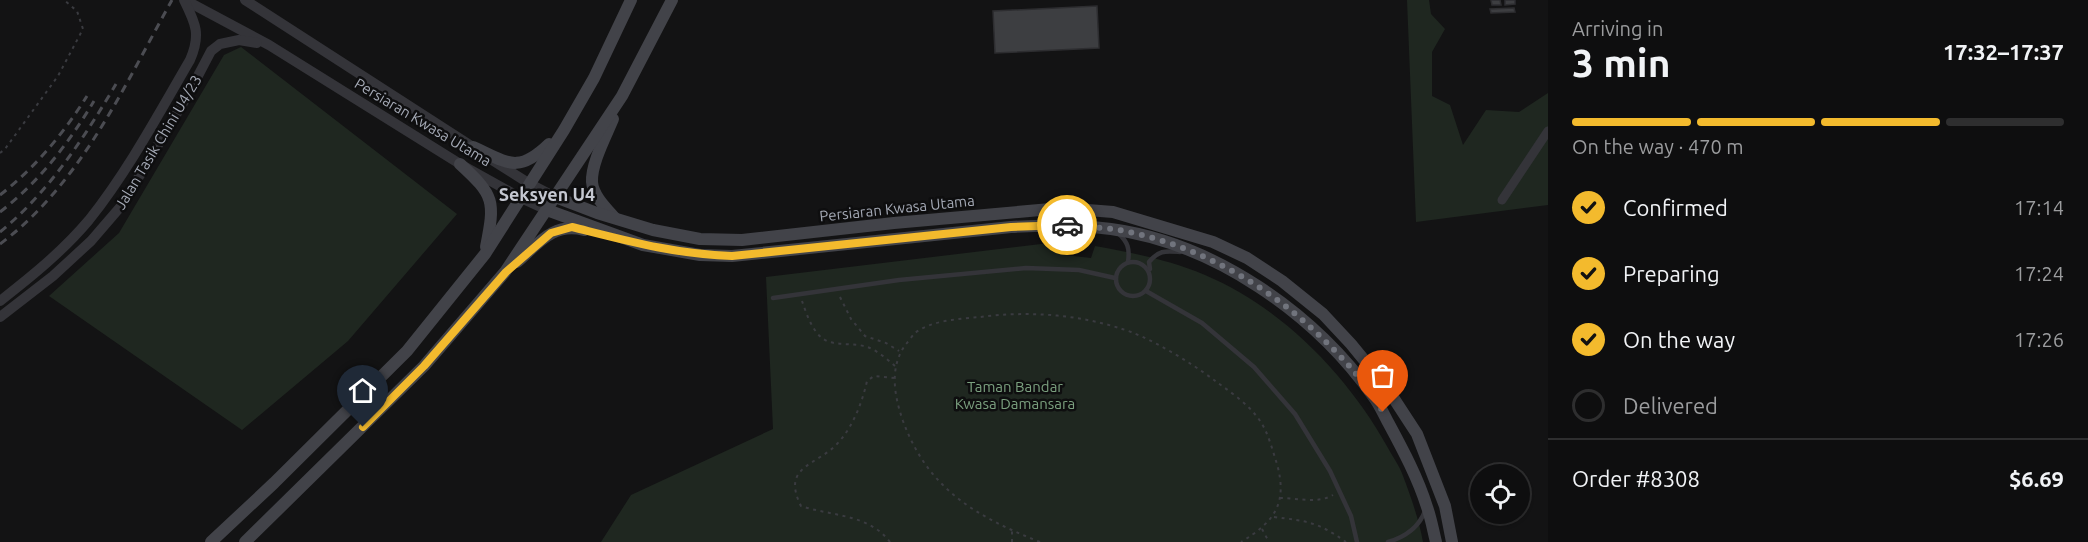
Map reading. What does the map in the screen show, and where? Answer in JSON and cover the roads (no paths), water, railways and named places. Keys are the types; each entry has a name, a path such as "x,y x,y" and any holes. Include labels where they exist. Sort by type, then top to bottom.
{"main road":[{"path":"211,542 407,351 485,254 564,130 594,78 631,0"},
{"path":"616,218 603,204 592,183 593,169 622,96 672,0"},
{"path":"245,542 424,366 506,272 622,96"},
{"path":"473,147 508,163 524,162 534,159 564,130"},
{"path":"460,164 483,184 489,193 491,224 485,254"},
{"name":"Persiaran Kwasa Utama","path":"555,197 653,230 700,239 742,240 1062,208 1113,212 1213,242 1247,258 1282,281 1323,314 1387,388 1417,434 1445,506 1452,542"},
{"name":"Persiaran Kwasa Utama","path":"547,210 643,245 700,255 732,256 1054,224 1113,229 1159,240 1232,270 1306,322 1339,355 1374,397 1399,442 1427,507 1436,542"},
{"path":"506,272 551,233 561,229 572,227 643,245"}],"street":[{"name":"Persiaran Kwasa Utama","path":"185,0 269,45 460,164 547,210"},
{"name":"Jalan Tasik Chini U4/23","path":"0,301 53,258 88,222 125,172 197,44 193,18 185,0"},
{"name":"Persiaran Kwasa Utama","path":"245,0 258,4 473,147 530,184 555,197"},
{"name":"Jalan Tasik Chini U4/23","path":"0,317 53,276 91,241 122,205 189,93 211,51 220,44 239,40 269,45"},
{"path":"1502,200 1548,130"}],"lane":[{"path":"1113,229 1126,241 1130,251 1128,262"},
{"path":"1150,274 1143,264 1128,262 1120,267 1115,278 1118,288 1126,295 1137,296 1146,291 1151,280 1149,262 1156,254 1166,251 1197,255"},
{"path":"773,298 899,280 1026,268 1079,270 1115,278"},
{"path":"1146,291 1202,323 1254,367 1294,414 1330,471 1351,516 1357,542"},
{"path":"1388,542 1407,534 1421,522 1427,507"}],"railway":[{"path":"0,244 29,220 77,163 118,99 172,0"},
{"path":"0,232 50,182 116,84"},
{"path":"0,195 48,149 87,96"},
{"path":"0,212 28,188 52,161 94,101"}],"district":[{"name":"Seksyen U4","path":"547,194"}],"park label":[{"name":"Taman Bandar Kwasa Damansara","path":"1015,394"}]}
